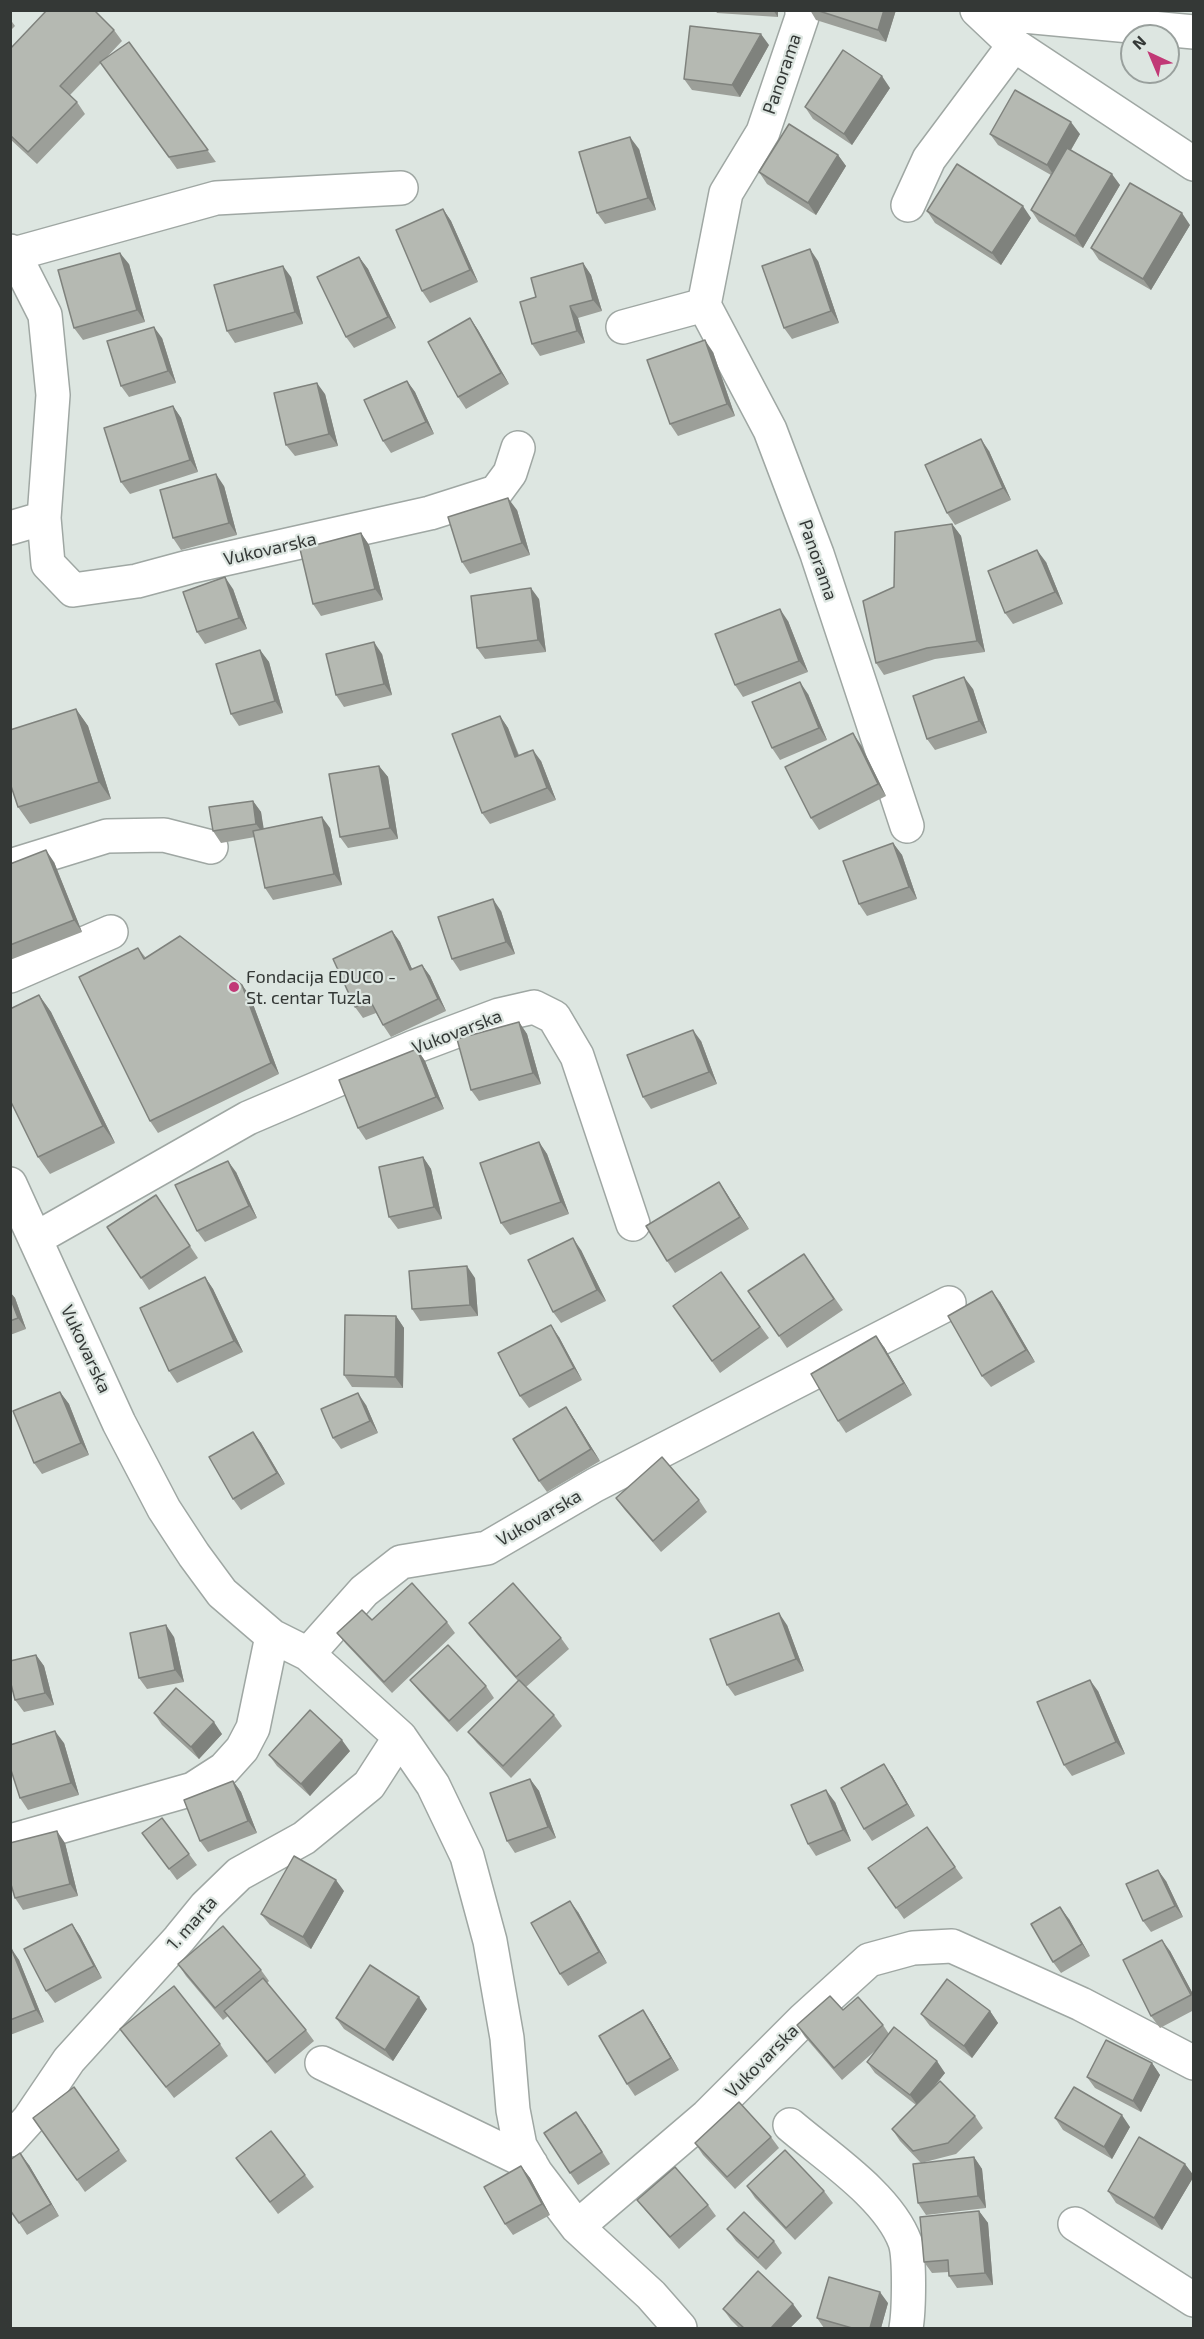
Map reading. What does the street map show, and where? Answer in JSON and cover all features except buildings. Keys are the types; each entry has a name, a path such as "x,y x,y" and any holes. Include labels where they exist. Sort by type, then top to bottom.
{"street":[{"name":"Panorama","path":"802,10 802,17 763,132 726,193 704,305 770,430 817,554 908,826"},
{"path":"979,11 1194,32"},
{"path":"979,11 1014,45 1194,164"},
{"path":"908,205 929,159 1014,45"},
{"name":"Vukovarska","path":"401,188 216,198 12,253 45,315 53,395 44,518 48,564 73,590 137,581 189,567 430,513 496,492 510,473 518,448"},
{"path":"623,327 704,305"},
{"path":"10,528 44,518"},
{"path":"10,866 107,836 164,835 211,847"},
{"path":"10,976 111,932"},
{"name":"Vukovarska","path":"35,1239 248,1118 414,1047 498,1015 534,1007 554,1017 576,1056 633,1224"},
{"name":"Vukovarska","path":"10,1184 119,1423 164,1509 194,1556 222,1593 272,1636 308,1654 364,1591 401,1562 487,1548 595,1485 949,1303"},
{"path":"10,1841 193,1789 224,1769 242,1749 253,1728 272,1636"},
{"path":"308,1654 399,1737 433,1785 467,1856 492,1951 507,2038 513,2110 520,2146 577,2227 651,2295 680,2328"},
{"name":"1. marta","path":"10,2140 29,2119 69,2060 206,1906 239,1874 304,1839 369,1785 399,1737"},
{"name":"Vukovarska","path":"577,2227 707,2116 804,2019 869,1960 913,1948 952,1946 1081,2004 1194,2063"},
{"path":"322,2063 531,2164"},
{"path":"790,2125 881,2202 905,2242 909,2308 906,2328"},
{"path":"1075,2224 1194,2300"}],"place":[{"name":"Fondacija EDUCO - St. centar Tuzla","path":"234,987"}]}
